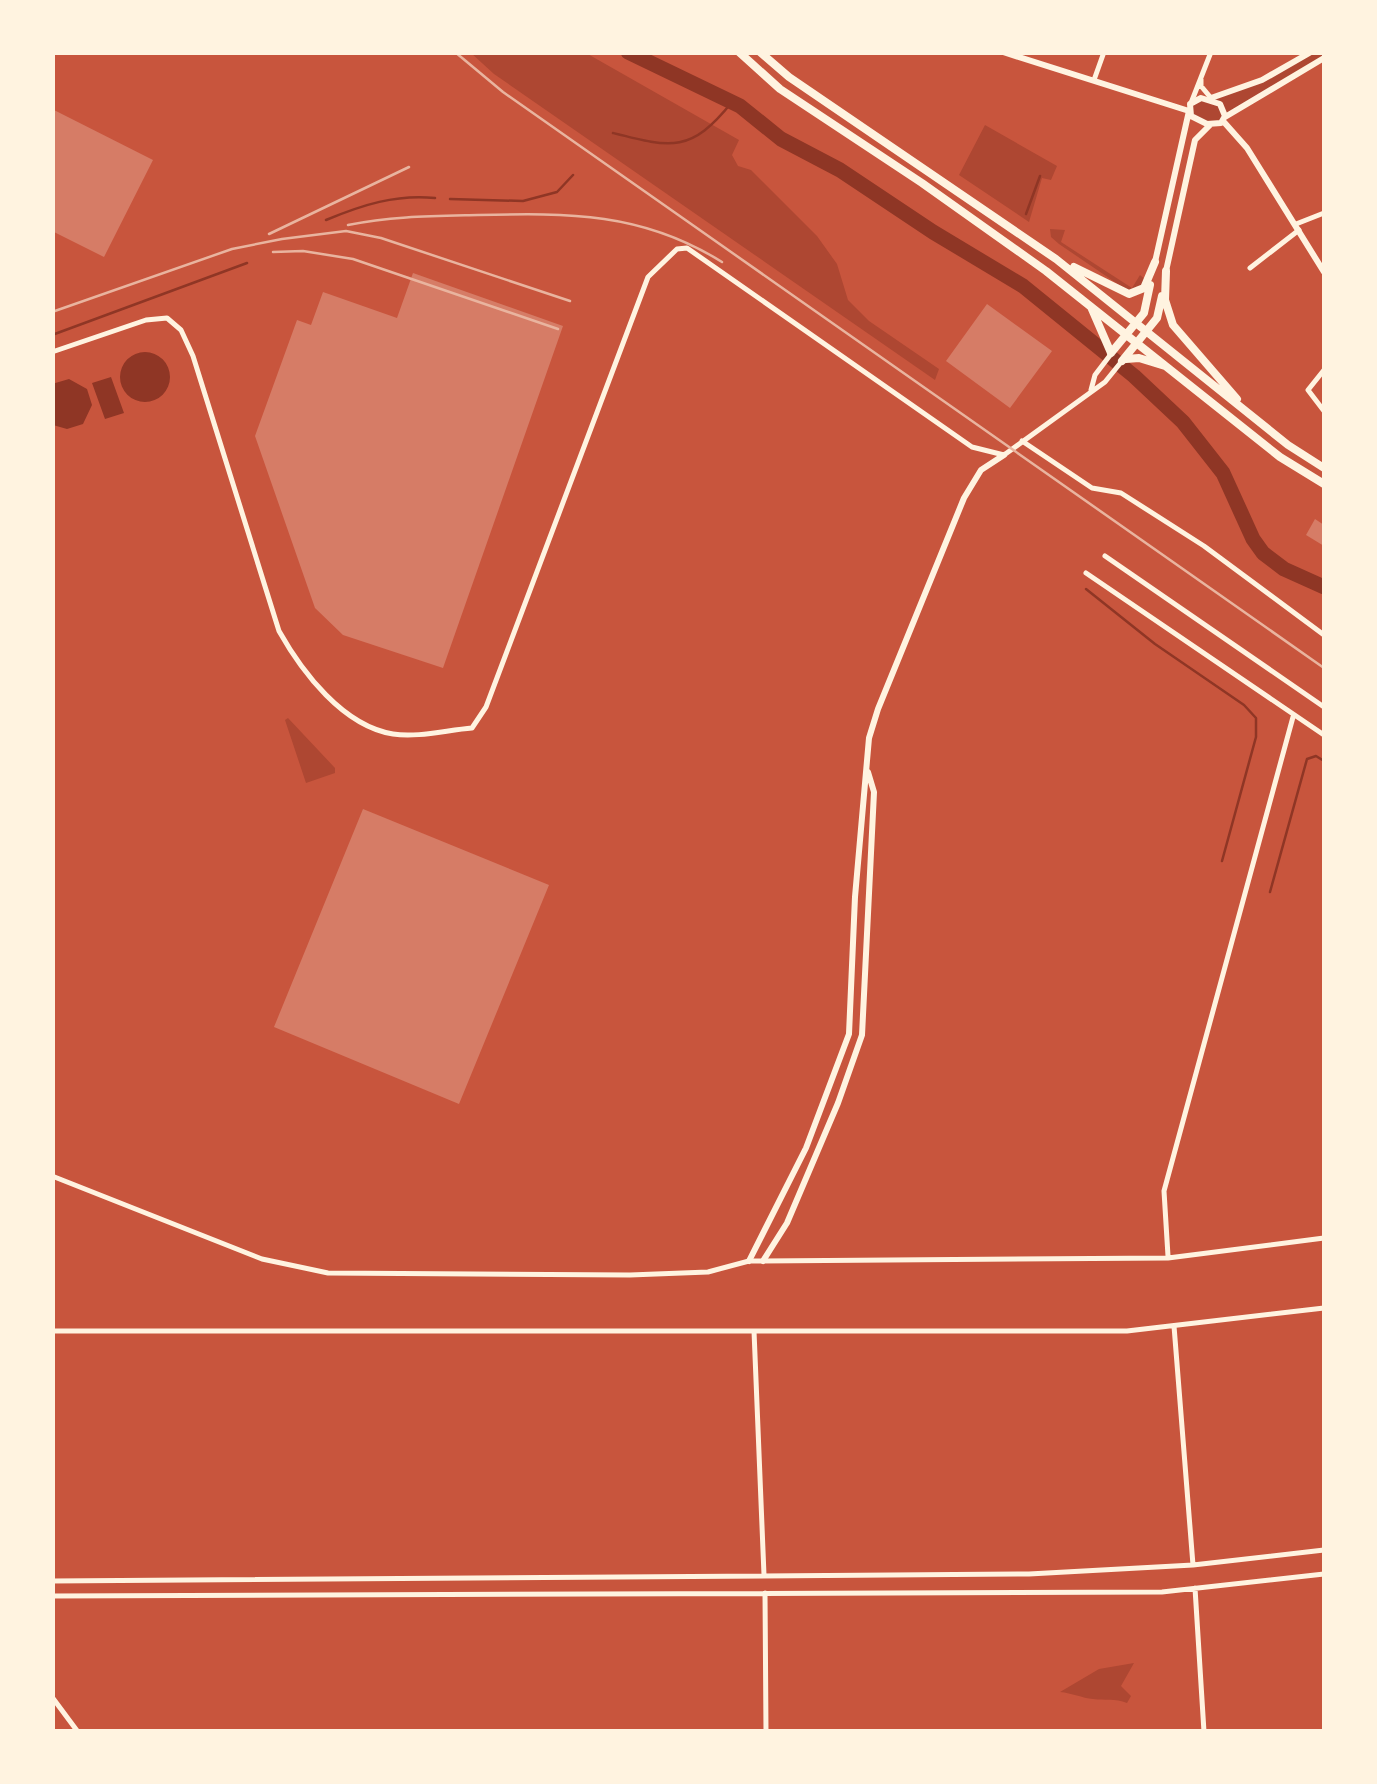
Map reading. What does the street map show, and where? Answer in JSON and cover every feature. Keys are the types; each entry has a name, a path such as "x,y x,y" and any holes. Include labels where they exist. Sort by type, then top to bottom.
{"main road":[{"path":"739,52 780,89 922,183 1089,304 1280,457 1324,484"},
{"path":"760,52 789,78 1056,258 1249,414 1324,468"},
{"path":"1056,258 1130,294 1144,288 1154,262"},
{"path":"1089,304 1111,353 1144,312 1154,262"},
{"path":"1122,361 1157,318 1166,271"},
{"path":"1166,271 1165,300 1173,325 1249,414"},
{"path":"1122,361 1139,358 1170,367"}],"street":[{"path":"1003,52 1180,106 1190,106 1199,98 1211,98 1262,80 1312,52"},
{"path":"1094,80 1104,52"},
{"path":"1154,262 1190,106 1211,52"},
{"path":"1166,271 1195,140 1324,58"},
{"path":"1201,71 1201,86 1220,104 1219,122"},
{"path":"1190,106 1196,120 1219,122 1247,148 1324,272"},
{"path":"1250,268 1297,227 1324,213"},
{"path":"52,352 146,320 168,318 181,330 193,356 285,641 322,690 354,716 397,735 472,728 486,707 648,277 677,249 687,248 972,447 1004,455"},
{"path":"1091,390 1094,376 1111,353"},
{"path":"750,1261 806,1148 849,1034 855,896 869,738 889,678 952,526 981,470 1105,382 1122,361"},
{"path":"1324,370 1308,390 1324,412"},
{"path":"1022,441 1092,488 1121,494 1204,546 1324,636"},
{"path":"1104,556 1324,706"},
{"path":"1086,573 1324,735"},
{"path":"1168,1258 1164,1192 1293,717"},
{"path":"763,1261 787,1223 862,1035 874,792 867,766"},
{"path":"52,1176 262,1259 328,1273 630,1275 708,1272 750,1261 1168,1258 1324,1238"},
{"path":"52,1331 1128,1331 1324,1308"},
{"path":"1174,1326 1194,1566"},
{"path":"754,1331 764,1575"},
{"path":"52,1581 1029,1574 1194,1566 1324,1550"},
{"path":"52,1596 1162,1592 1324,1574"},
{"path":"1195,1588 1204,1732"},
{"path":"765,1594 766,1732"},
{"path":"52,1697 78,1732"}],"shaded area":[{"path":"471,53 586,53 739,140 732,155 738,166 751,170 817,236 837,264 848,300 869,321 939,369 935,380 494,74"},
{"path":"1311,53 1324,53 1324,58 1212,125 1192,116 1192,102 1250,84"},
{"path":"985,125 1057,166 1051,180 1042,178 1029,222 959,175"},
{"path":"1050,229 1065,230 1061,242 1132,288 1140,275 1147,281 1131,293 1059,244 1051,237"},
{"path":"145,352 163,359 170,377 163,395 145,402 127,395 120,377 127,359"},
{"path":"111,377 124,413 105,419 92,383"},
{"path":"69,379 87,389 92,405 83,424 67,429 53,425 52,384"},
{"path":"288,718 335,768 335,773 306,783 285,720"},
{"path":"1134,1663 1121,1686 1131,1696 1127,1703 1060,1692 1099,1669"}],"building":[{"path":"52,109 153,160 104,257 52,231"},
{"path":"413,273 563,326 443,668 343,635 315,608 255,436 297,320 311,325 323,292 397,318"},
{"path":"987,304 1052,351 1010,408 946,361"},
{"path":"1315,519 1324,525 1324,546 1306,535"},
{"path":"363,809 549,885 459,1104 274,1027"}],"waterway":[{"path":"628,52 740,106 781,139 840,170 1023,286 1134,376 1183,422 1223,473 1263,553 1284,569 1324,587"},
{"path":"613,133 651,142 679,142 704,130 732,102"},
{"path":"450,199 523,201 557,192 573,175"},
{"path":"1026,214 1040,176"},
{"path":"326,220 379,202 435,198"},
{"path":"52,335 247,263"},
{"path":"1086,589 1155,644 1244,705 1256,718 1256,737 1222,861"},
{"path":"1270,892 1307,759 1316,756 1324,761"}],"railway":[{"path":"455,52 503,92 1324,668"},
{"path":"269,234 409,167"},
{"path":"348,225 429,216 574,216 663,233 722,262"},
{"path":"52,312 232,249 346,231 381,238 570,301"},
{"path":"273,252 303,251 353,259 558,329"}]}
